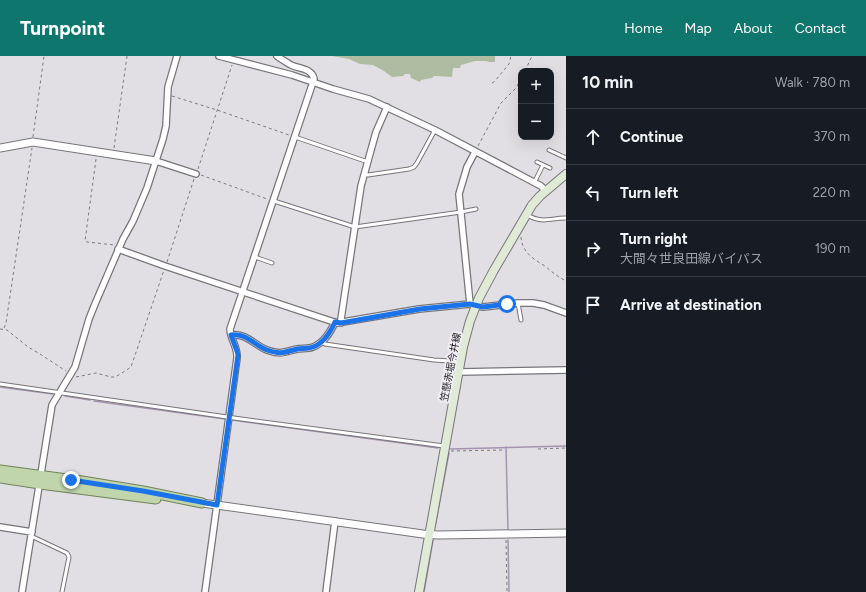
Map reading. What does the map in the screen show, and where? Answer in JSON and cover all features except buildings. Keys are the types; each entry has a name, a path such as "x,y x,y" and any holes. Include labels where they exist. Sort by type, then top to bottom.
{"main road":[{"name":"笠懸赤堀今井線","path":"419,592 472,304 532,205 566,174"},
{"path":"0,470 40,480 140,497 202,503"},
{"path":"0,478 40,480"}],"street":[{"path":"22,592 50,410 71,375 77,361 89,319 119,248 140,205 156,161 166,126 167,95 176,56"},
{"path":"219,56 292,74 342,92 369,99 435,130 541,186 546,191"},
{"path":"205,592 238,355 230,330 314,77 311,72 291,65 277,56"},
{"path":"231,335 235,334 247,337 266,350 281,353 311,348 321,342 338,323 361,186 376,132 387,107"},
{"path":"0,148 32,142 156,161 196,174"},
{"path":"472,304 459,192 468,165 475,152"},
{"path":"119,248 165,266 338,323 420,309 472,304 483,307 530,302 538,303 566,313"},
{"path":"459,372 566,370"},
{"path":"202,503 430,535 566,533"},
{"path":"326,592 335,522"},
{"path":"0,527 32,534"}],"lane":[{"path":"365,174 368,175 414,167 435,130"},
{"path":"295,137 368,162"},
{"path":"549,150 566,158"},
{"path":"537,162 550,168"},
{"path":"534,183 543,165"},
{"path":"274,201 355,227 476,209"},
{"path":"526,214 543,220 566,218"},
{"path":"255,257 272,263"},
{"path":"518,303 521,320"},
{"path":"321,342 325,344 402,356 460,363"},
{"path":"0,384 445,448"},
{"path":"32,534 67,553 69,557 62,592"}],"path":[{"path":"3,329 6,323 44,56"},
{"path":"113,154 127,56"},
{"path":"492,83 509,64 511,56"},
{"path":"526,68 532,56"},
{"path":"0,329 7,330 28,347 71,375 78,377 96,373 115,377 131,367 233,60"},
{"path":"475,152 501,103 518,84"},
{"path":"167,95 217,110 295,137"},
{"path":"97,152 85,241 114,245 119,248"},
{"path":"196,174 274,201"},
{"path":"522,232 521,239 523,246 532,258 566,281"},
{"path":"445,448 504,450"},
{"path":"538,449 566,448"},
{"path":"506,534 507,592"}],"green space":[{"path":"332,56 495,56 495,62 475,61 461,65 460,68 453,68 452,77 434,76 432,78 421,80 420,82 411,78 410,74 392,77 373,65 360,64 349,59"}],"waterway":[{"path":"0,387 53,394"},
{"path":"65,396 90,400"},
{"path":"94,401 225,419"},
{"path":"232,420 438,448"},
{"path":"450,449 566,446"},
{"path":"506,447 508,530"},
{"path":"435,527 449,453"},
{"path":"424,592 433,540"},
{"path":"508,540 509,592"}],"route":[{"path":"71,480 143,491 217,505 238,355 231,335 235,334 247,337 266,350 281,353 311,348 325,339 335,322 341,323 420,309 470,304 483,307 507,304"}]}
